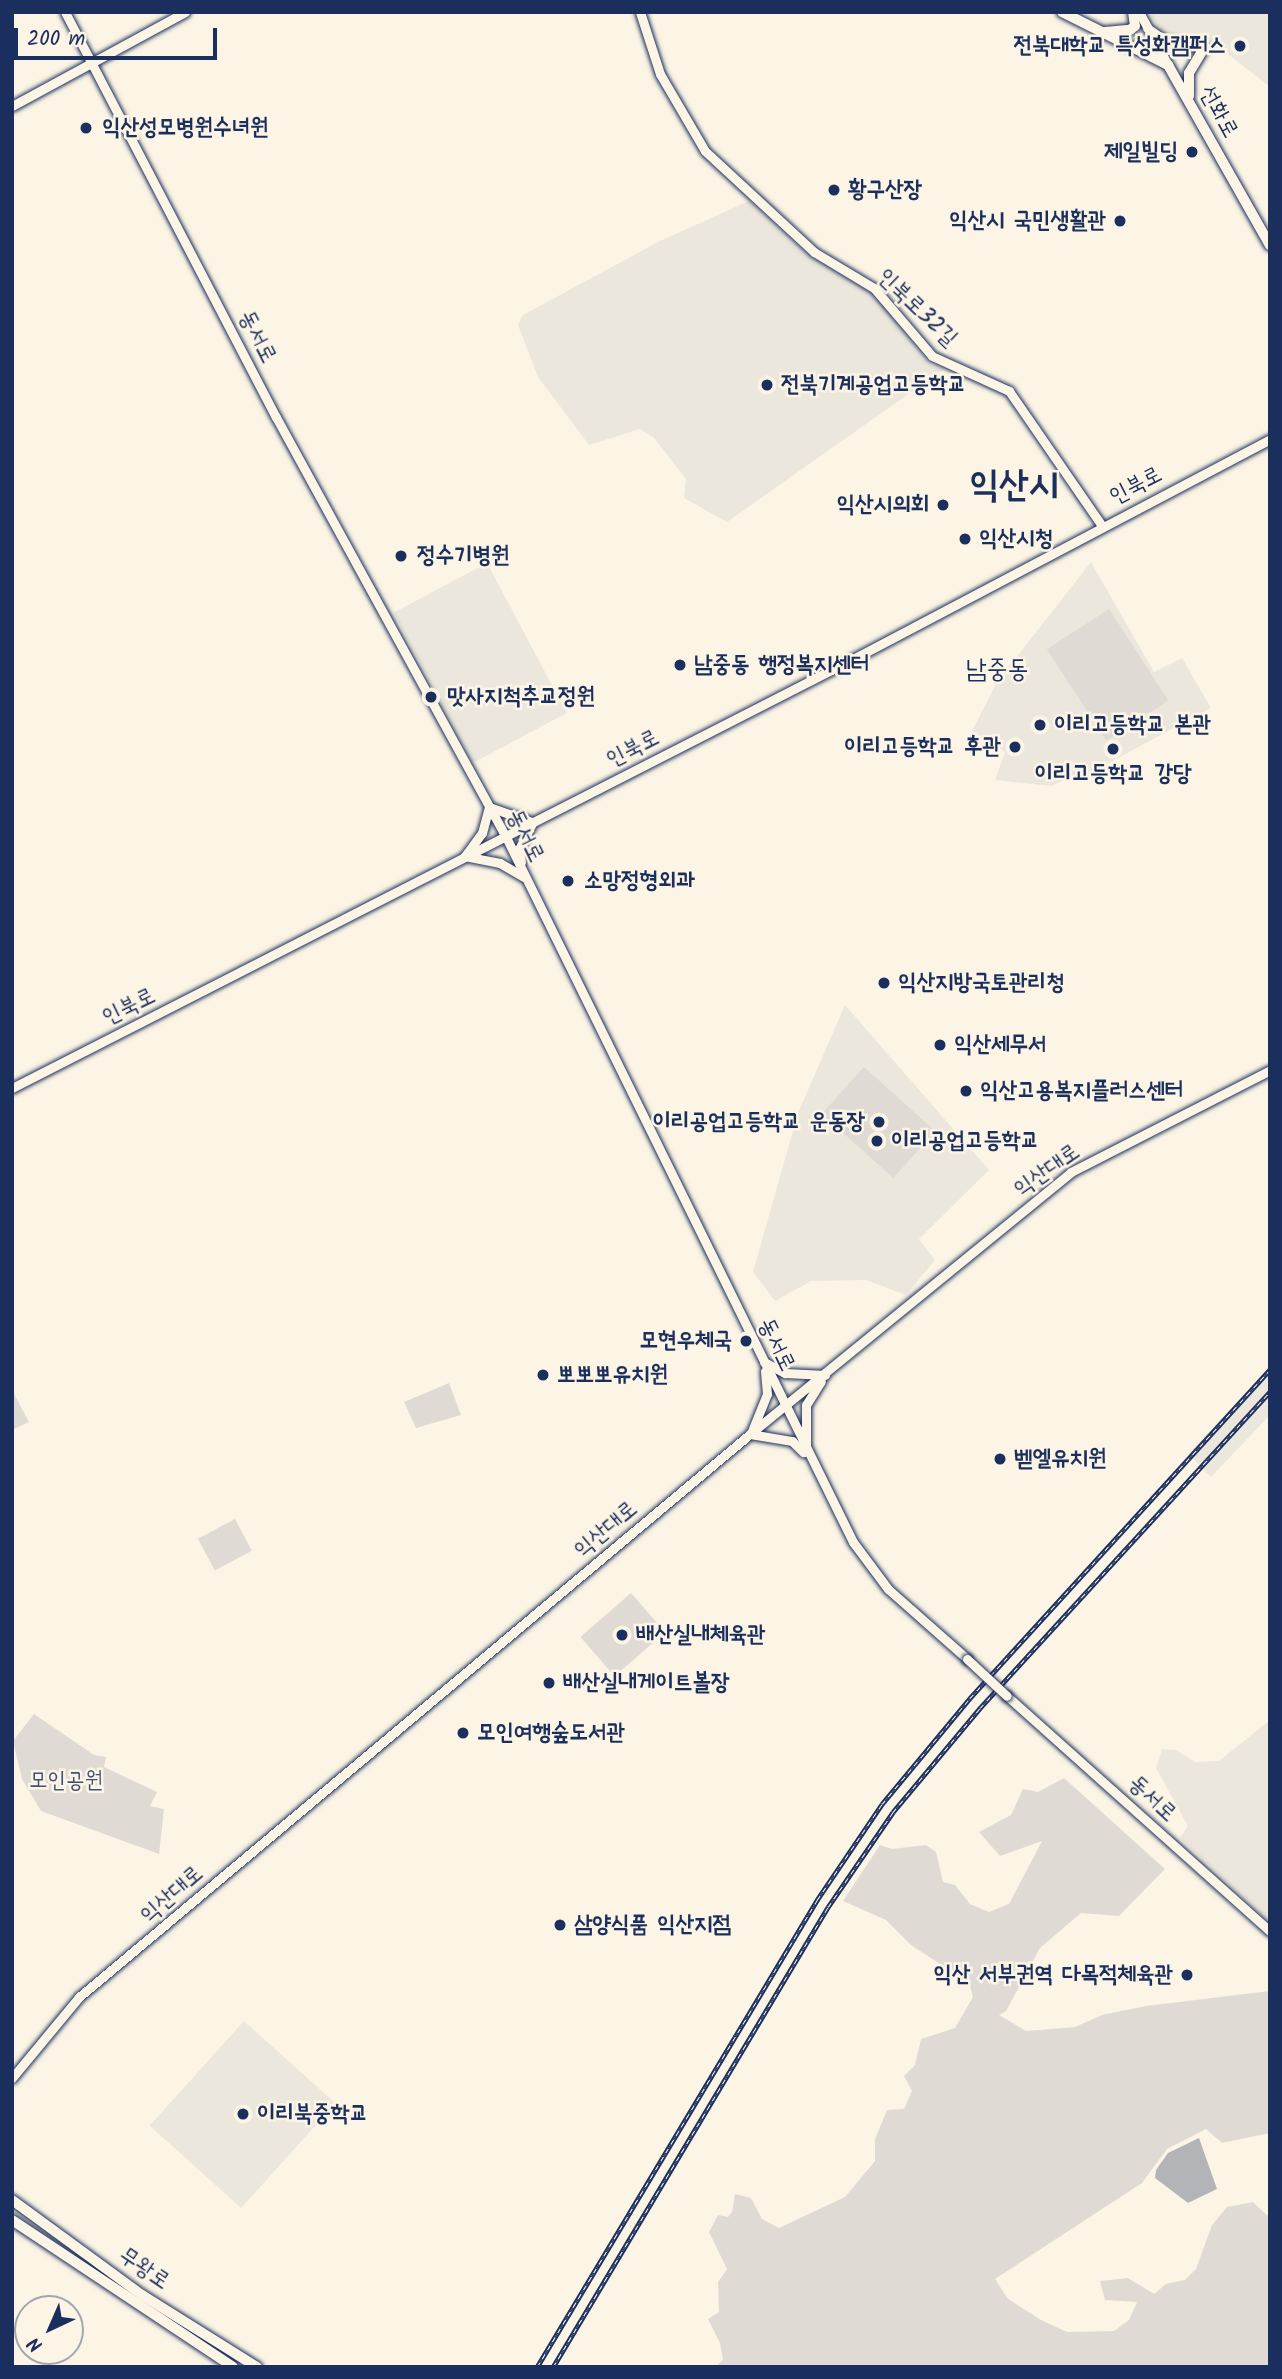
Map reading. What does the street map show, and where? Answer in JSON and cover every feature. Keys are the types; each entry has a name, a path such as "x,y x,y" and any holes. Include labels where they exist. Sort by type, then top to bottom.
{"main road":[{"path":"1062,12 1168,65"},
{"path":"1105,32 1130,30 1135,26 1136,12"},
{"path":"1192,106 1189,73 1204,48"},
{"name":"선화로","path":"1168,65 1270,246"},
{"name":"무왕로","path":"15,2201 142,2295 257,2367"},
{"name":"무왕로","path":"12,2220 233,2367"}],"street":[{"name":"동서로","path":"65,12 93,61 276,417 351,546 505,835 807,1455 873,1573 1270,1931"},
{"path":"12,106 185,12"},
{"name":"인북로32길","path":"640,12 660,74 705,151 814,252 874,288 932,356 1009,391 1102,526"},
{"path":"1136,12 1168,65"},
{"path":"1147,28 1166,41 1204,48"},
{"name":"인북로","path":"12,1088 533,822 1270,439"},
{"path":"465,856 482,833 489,807 533,822 519,849 524,877"},
{"path":"465,856 479,855 524,877"},
{"name":"익산대로","path":"12,2078 79,1997 751,1434 1071,1172 1270,1070"},
{"path":"764,1362 785,1373 825,1375 806,1405 807,1455"},
{"path":"764,1362 767,1394 751,1434 792,1441 807,1455"}],"shaded area":[{"name":"전북대학교 특성화캠퍼스","path":"1149,12 1270,12 1270,87 1224,51 1161,36"},
{"path":"749,201 812,258 870,290 931,365 944,369 727,522 684,498 686,479 654,438 640,429 589,445 538,377 518,325 523,315 660,241"},
{"path":"1091,562 1154,672 1182,658 1211,708 1079,779 1077,775 1051,786 995,780 1005,752 972,731 997,682"},
{"path":"487,563 567,713 473,763 393,613"},
{"name":"이리공업고등학교","path":"845,1005 989,1170 919,1239 935,1260 906,1295 866,1280 811,1281 775,1301 753,1272 798,1113"},
{"path":"1270,1367 1270,1415 1211,1477 1188,1454"},
{"path":"1270,1720 1270,1923 1180,1838 1188,1826 1156,1768 1162,1749 1176,1750 1195,1762 1219,1761"},
{"name":"이리북중학교","path":"244,2021 335,2103 241,2208 150,2126"},
{"path":"1199,2138 1217,2189 1188,2203 1155,2178 1156,2170 1168,2153"}],"green space":[{"path":"1109,609 1168,700 1106,741 1047,649"},
{"name":"이리공업고등학교 운동장","path":"864,1067 935,1131 893,1178 822,1114"},
{"path":"449,1383 461,1415 416,1428 404,1402"},
{"path":"12,1390 29,1422 12,1430"},
{"path":"235,1519 252,1551 215,1571 198,1539"},
{"name":"배산실내체육관","path":"631,1593 665,1632 615,1676 580,1637"},
{"name":"모인공원","path":"34,1714 94,1755 106,1757 104,1767 157,1792 150,1806 164,1809 159,1854 41,1811 22,1779 13,1741"},
{"path":"1064,1778 1165,1869 1119,1916 1081,1913 1040,1948 1006,2011 999,2015 1026,2031 1075,2027 1102,2015 1146,2006 1270,1991 1270,2133 1222,2143 1206,2129 1167,2149 1142,2183 995,2279 1008,2299 1041,2320 1067,2332 1114,2331 1129,2320 1137,2302 1105,2300 1100,2281 1128,2278 1154,2294 1166,2284 1185,2280 1196,2269 1212,2225 1227,2207 1253,2202 1270,2218 1270,2367 715,2367 723,2360 720,2343 708,2319 719,2312 718,2282 727,2269 709,2232 718,2215 728,2217 732,2212 735,2194 751,2198 762,2219 779,2228 845,2197 875,2161 875,2139 887,2110 904,2109 912,2091 904,2076 915,2065 921,2039 955,2028 973,1997 969,1983 911,1945 886,1920 843,1901 880,1845 892,1849 926,1845 936,1852 943,1882 955,1885 970,1904 989,1912 1009,1904 1042,1841 1000,1856 979,1832 1011,1815 1023,1789 1038,1792"}],"railway":[{"path":"537,2367 817,1900 882,1804 970,1698 1270,1370"},
{"path":"553,2367 828,1907 893,1812 980,1708 1270,1391"}],"place":[{"name":"전북대학교 특성화캠퍼스","path":"1240,46"},
{"name":"익산성모병원수녀원","path":"86,128"},
{"name":"제일빌딩","path":"1192,152"},
{"name":"황구산장","path":"834,190"},
{"name":"익산시 국민생활관","path":"1120,221"},
{"name":"전북기계공업고등학교","path":"767,385"},
{"name":"익산시의회","path":"943,505"},
{"name":"익산시청","path":"965,539"},
{"name":"정수기병원","path":"401,556"},
{"name":"남중동 행정복지센터","path":"680,665"},
{"name":"맛사지척추교정원","path":"431,697"},
{"name":"이리고등학교 본관","path":"1040,725"},
{"name":"이리고등학교 후관","path":"1015,747"},
{"name":"이리고등학교 강당","path":"1113,749"},
{"name":"소망정형외과","path":"568,881"},
{"name":"익산지방국토관리청","path":"884,983"},
{"name":"익산세무서","path":"940,1045"},
{"name":"익산고용복지플러스센터","path":"966,1091"},
{"name":"이리공업고등학교 운동장","path":"879,1122"},
{"name":"이리공업고등학교","path":"877,1141"},
{"name":"모현우체국","path":"746,1341"},
{"name":"뽀뽀뽀유치원","path":"543,1375"},
{"name":"벧엘유치원","path":"1000,1459"},
{"name":"배산실내체육관","path":"622,1635"},
{"name":"배산실내게이트볼장","path":"549,1683"},
{"name":"모인여행숲도서관","path":"463,1733"},
{"name":"삼양식품 익산지점","path":"560,1925"},
{"name":"익산 서부권역 다목적체육관","path":"1187,1975"},
{"name":"이리북중학교","path":"243,2114"}],"district":[{"name":"익산시","path":"1014,487"},
{"name":"남중동","path":"997,671"}]}
